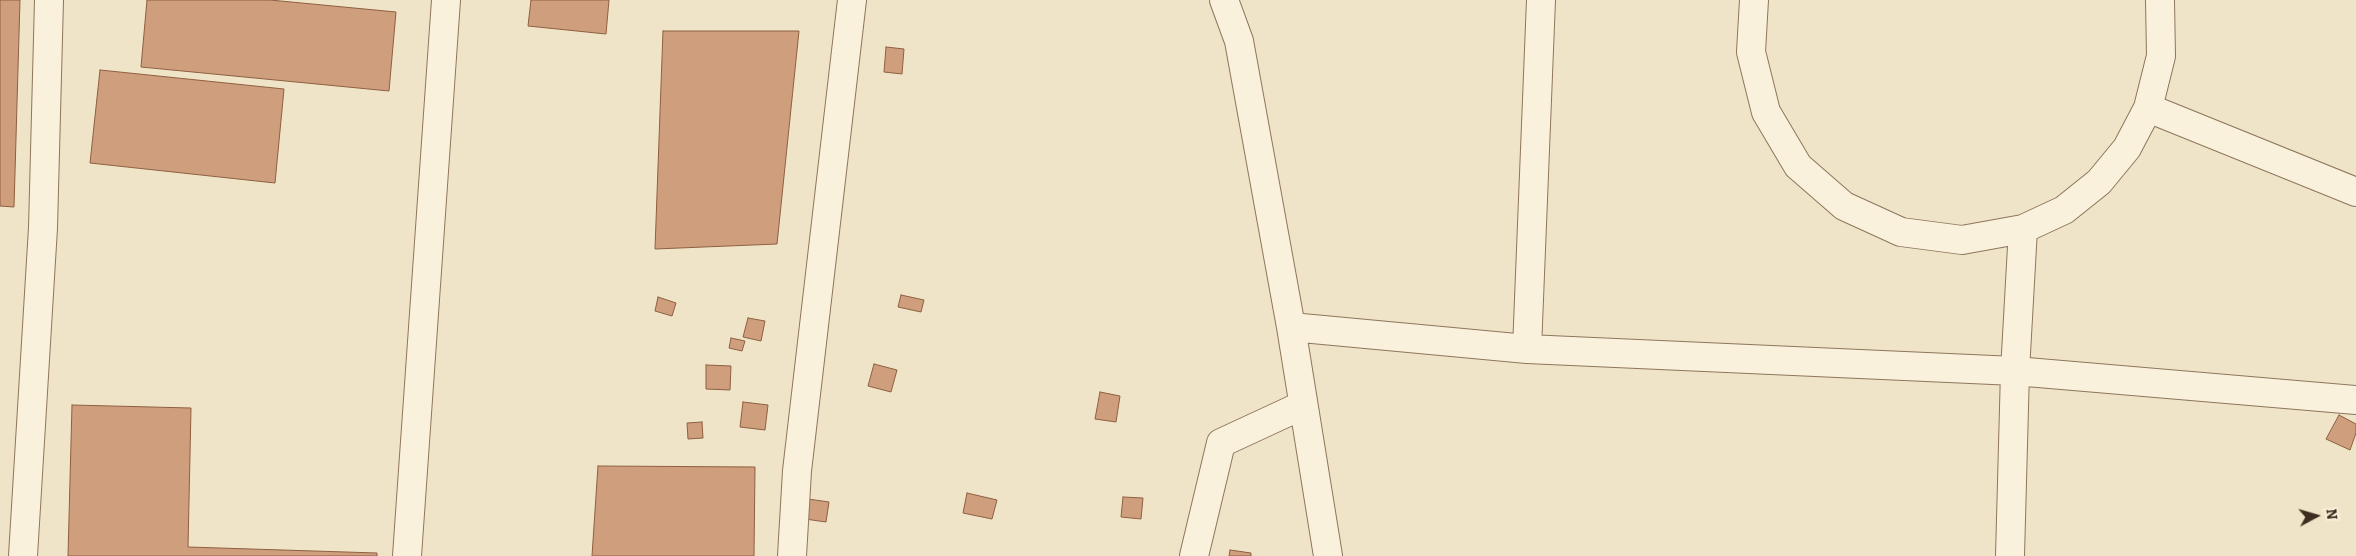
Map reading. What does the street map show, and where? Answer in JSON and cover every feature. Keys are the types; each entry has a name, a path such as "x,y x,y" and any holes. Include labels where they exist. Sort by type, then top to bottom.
{"street":[{"path":"23,556 43,228 50,0"},
{"path":"407,556 446,0"},
{"path":"792,556 797,471 852,0"},
{"path":"1224,0 1239,41 1291,327 1328,556"},
{"path":"1527,349 1541,0"},
{"path":"1754,0 1751,52 1766,112 1798,166 1844,206 1901,232 1962,240 2023,229 2064,210 2099,182 2128,148 2148,108 2161,56 2160,0"},
{"path":"2148,108 2356,192"},
{"path":"2010,556 2015,371 2023,229"},
{"path":"1291,327 1527,349 2015,371 2356,400"},
{"path":"1194,556 1220,443 1303,405"}],"building":[{"path":"0,0 20,0 14,207 0,206"},
{"path":"147,0 270,0 396,12 389,91 141,67"},
{"path":"531,0 609,0 606,34 528,26"},
{"path":"663,31 799,31 777,244 655,249"},
{"path":"886,47 904,49 902,74 884,72"},
{"path":"100,70 284,89 275,183 90,163"},
{"path":"901,295 924,300 921,312 898,307"},
{"path":"658,297 676,303 672,316 655,311"},
{"path":"748,318 765,321 761,341 743,337"},
{"path":"731,338 745,341 742,351 729,348"},
{"path":"874,364 897,370 891,392 868,386"},
{"path":"706,365 731,366 730,390 706,389"},
{"path":"1100,392 1120,396 1116,422 1095,419"},
{"path":"743,402 768,405 765,430 740,427"},
{"path":"72,405 191,408 188,547 377,553 377,556 68,556"},
{"path":"2339,415 2356,424 2356,433 2350,450 2326,439"},
{"path":"702,422 703,438 688,439 687,423"},
{"path":"598,466 755,467 754,556 592,556"},
{"path":"967,493 997,500 992,519 963,513"},
{"path":"1123,497 1143,498 1141,519 1121,517"},
{"path":"808,499 829,502 826,522 805,519"},
{"path":"1230,550 1251,553 1251,556 1229,556"}]}
